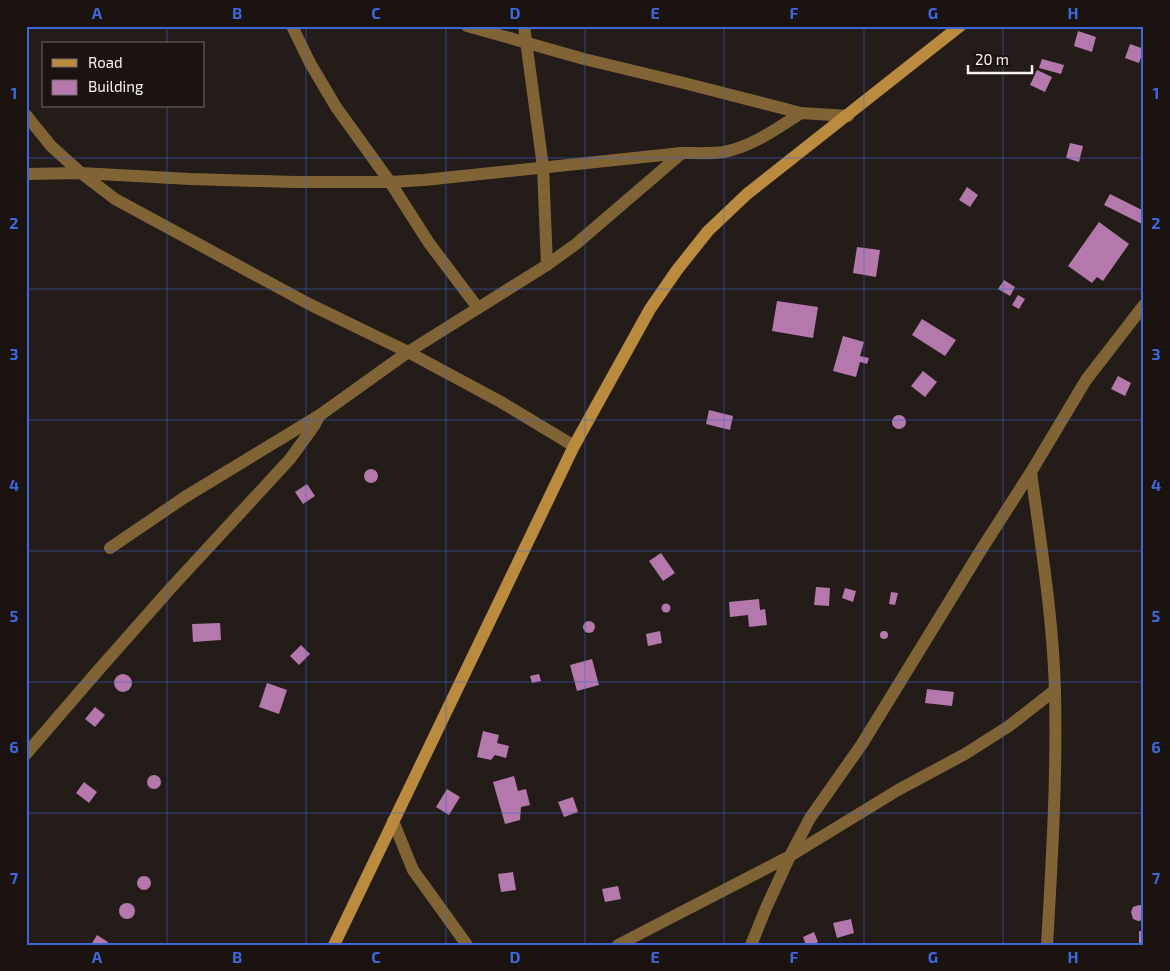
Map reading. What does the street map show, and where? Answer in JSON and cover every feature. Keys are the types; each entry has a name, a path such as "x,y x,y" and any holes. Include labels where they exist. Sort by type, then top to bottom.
{"street":[{"path":"292,26 310,63 336,107 390,182 429,243 478,308"},
{"path":"467,26 584,59 801,114 848,116"},
{"path":"524,26 543,167 548,265"},
{"path":"334,945 392,820 574,446 650,309 676,270 708,231 747,194 960,26"},
{"path":"26,174 80,173 190,179 390,182 424,180 682,153 722,152 739,148 761,139 801,114"},
{"path":"26,115 51,146 80,173 115,199 310,304 408,352 501,402 574,446"},
{"path":"110,548 185,497 320,414 408,352 548,265 576,244 682,153"},
{"path":"751,945 790,856 810,818 862,744 1086,380 1144,305"},
{"path":"26,754 107,659 290,459 314,426 320,414"},
{"path":"1031,472 1047,587 1055,690 1055,816 1047,945"},
{"path":"618,945 790,856 898,790 965,754 1010,726 1055,690"},
{"path":"392,820 413,870 467,945"}],"building":[{"path":"1078,31 1096,37 1092,52 1074,46"},
{"path":"1130,44 1144,49 1139,63 1125,58"},
{"path":"1042,59 1064,65 1061,74 1039,68"},
{"path":"1037,70 1052,77 1045,92 1030,85"},
{"path":"1070,143 1083,146 1079,162 1066,158"},
{"path":"967,187 978,195 970,207 959,200"},
{"path":"1110,194 1144,211 1144,225 1104,205"},
{"path":"1099,222 1129,244 1103,281 1097,277 1092,283 1068,266"},
{"path":"857,247 880,250 876,277 853,273"},
{"path":"1004,280 1015,287 1010,296 998,289"},
{"path":"1018,295 1025,299 1019,309 1012,305"},
{"path":"777,301 818,307 813,338 772,331"},
{"path":"922,319 956,340 945,356 912,335"},
{"path":"843,336 864,342 860,356 869,358 867,364 860,362 856,377 833,371"},
{"path":"923,371 937,382 925,397 911,386"},
{"path":"1118,376 1131,383 1125,396 1111,389"},
{"path":"709,410 733,416 730,430 706,424"},
{"path":"899,415 904,417 906,422 904,427 899,429 894,427 892,422 894,417"},
{"path":"368,469 374,469 378,476 374,483 368,483 364,479 364,473"},
{"path":"307,484 315,496 303,504 295,492"},
{"path":"661,553 675,573 663,581 649,561"},
{"path":"816,587 830,588 829,606 814,605"},
{"path":"845,588 856,591 853,602 842,598"},
{"path":"891,592 898,593 895,605 889,604"},
{"path":"759,599 760,610 765,609 767,625 749,627 748,615 730,617 729,602"},
{"path":"666,603 671,608 666,613 661,608"},
{"path":"589,621 595,627 589,633 583,627"},
{"path":"220,623 221,640 193,642 192,624"},
{"path":"660,631 662,643 648,646 646,634"},
{"path":"884,631 888,635 884,639 880,635"},
{"path":"301,645 310,654 299,665 290,656"},
{"path":"592,659 599,685 577,691 570,665"},
{"path":"123,674 129,677 132,683 129,689 123,692 117,689 114,683 117,677"},
{"path":"539,674 541,681 532,683 530,676"},
{"path":"267,683 287,690 279,714 259,707"},
{"path":"927,689 954,692 952,706 925,703"},
{"path":"95,707 105,715 95,727 85,719"},
{"path":"483,731 499,735 497,743 509,746 506,758 495,755 491,760 477,757"},
{"path":"151,775 157,775 161,782 157,789 151,789 147,785 147,779"},
{"path":"514,776 518,791 526,789 530,805 521,807 520,820 505,824 493,782"},
{"path":"84,782 97,792 89,803 76,793"},
{"path":"447,789 460,797 449,815 436,807"},
{"path":"573,797 578,812 564,817 558,802"},
{"path":"513,872 516,890 501,892 498,874"},
{"path":"144,876 149,878 151,883 149,888 144,890 139,888 137,883 139,878"},
{"path":"618,886 621,899 605,902 602,889"},
{"path":"124,903 130,903 135,908 133,917 124,919 119,914 119,908"},
{"path":"1144,906 1144,920 1138,921 1133,919 1131,912 1133,907"},
{"path":"851,919 854,933 837,938 833,923"},
{"path":"1139,931 1144,931 1144,945 1139,945"},
{"path":"814,932 818,942 806,945 803,937"},
{"path":"97,935 108,942 106,945 91,945"}]}
